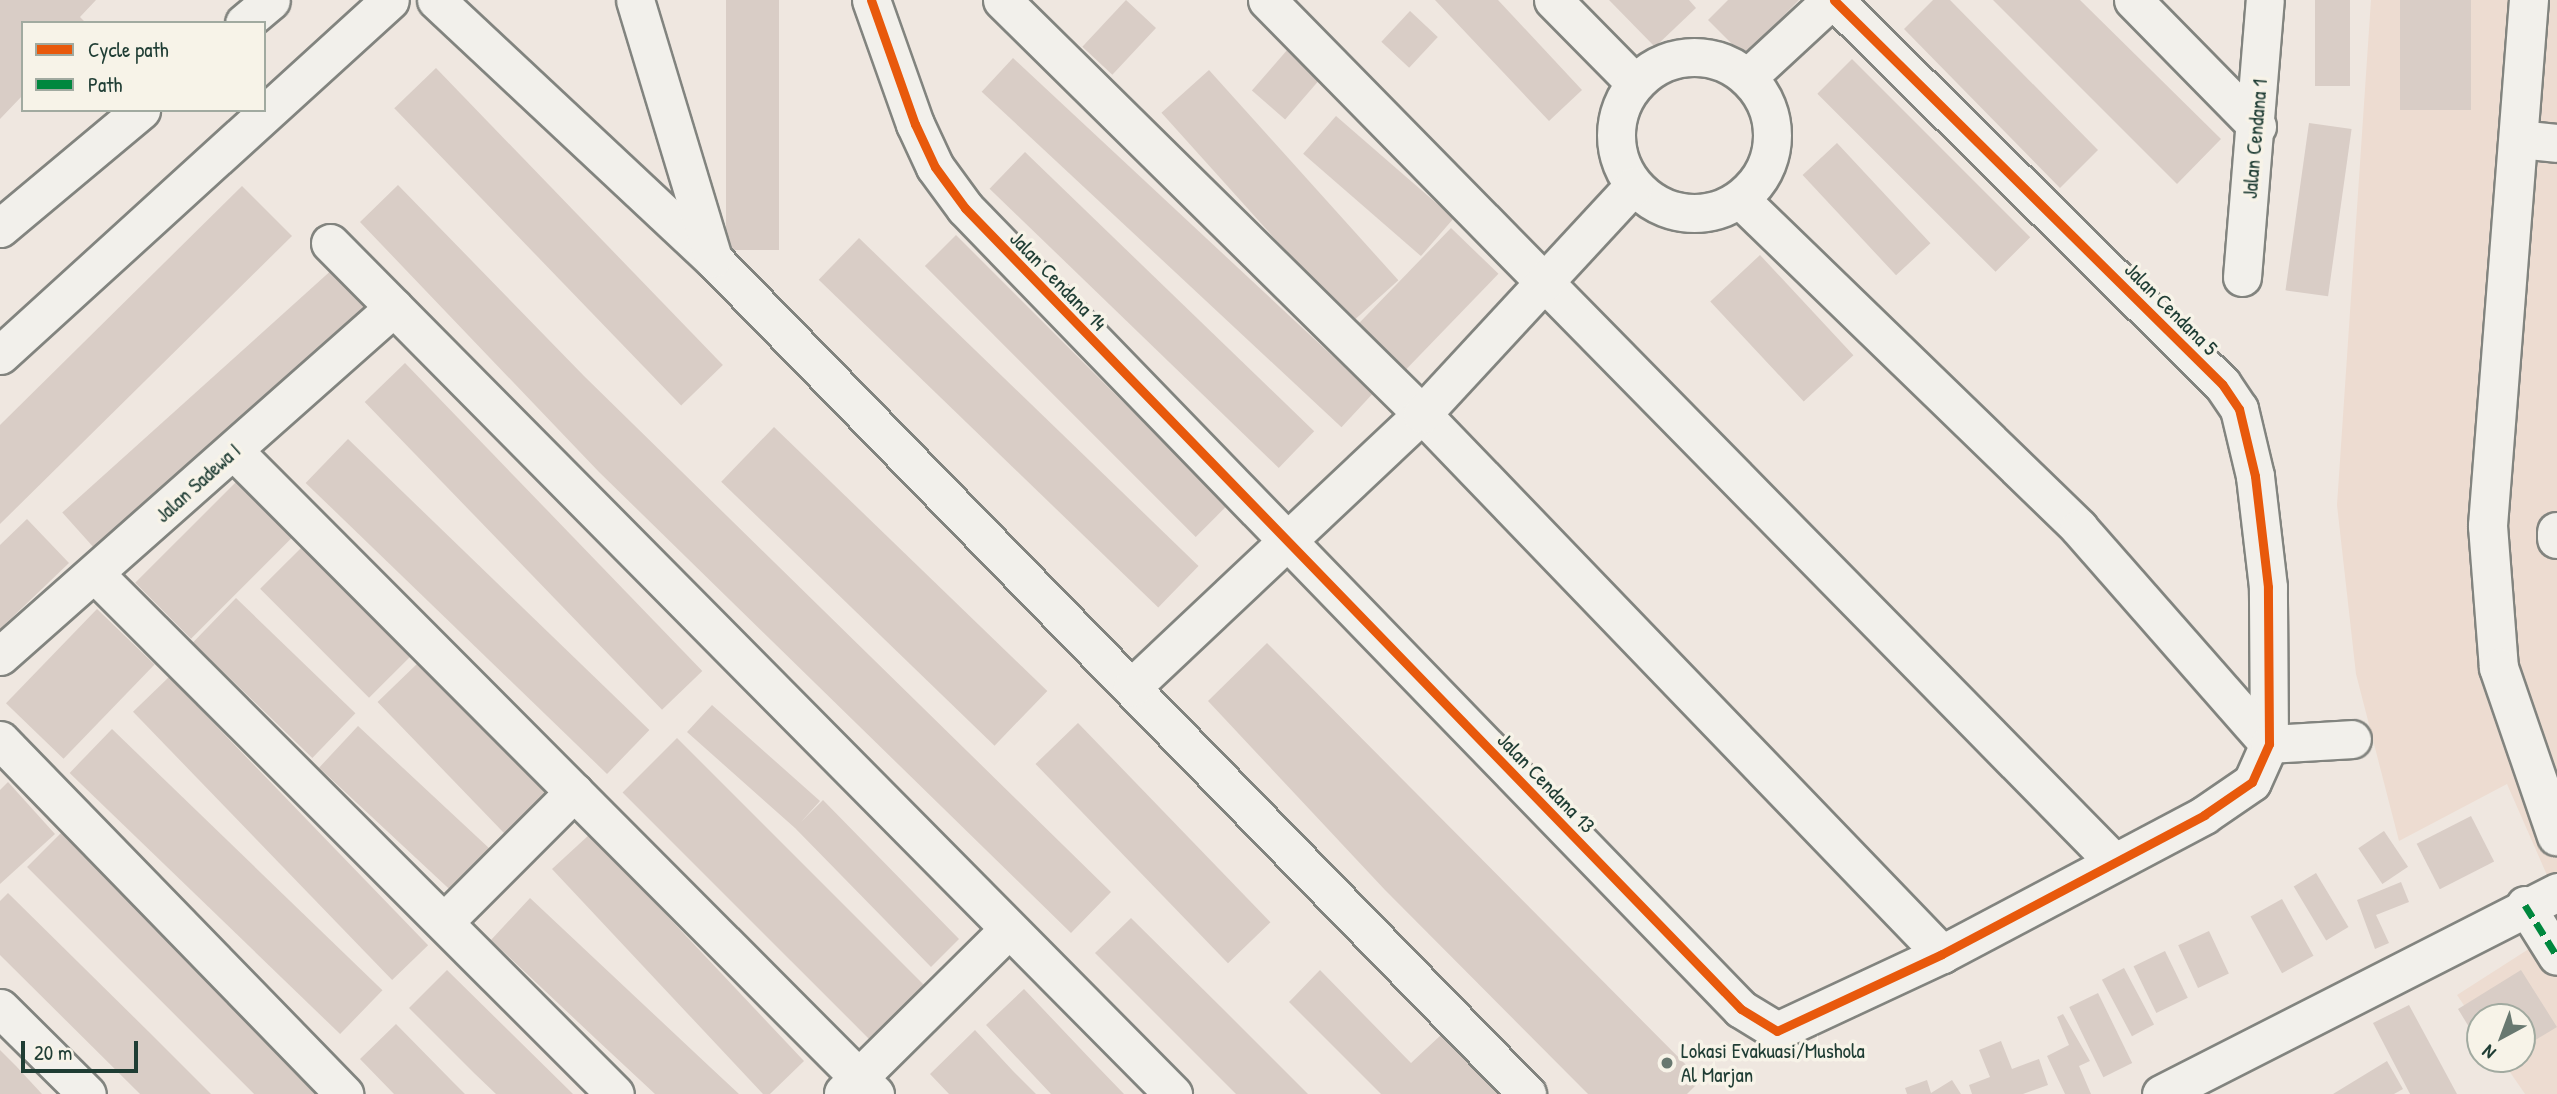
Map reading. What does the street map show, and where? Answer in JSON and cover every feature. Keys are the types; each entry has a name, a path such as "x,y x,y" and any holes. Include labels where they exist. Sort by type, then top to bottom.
{"street":[{"path":"246,21 271,0"},
{"path":"0,355 390,0"},
{"path":"436,0 714,260 1527,1094"},
{"path":"635,0 714,260"},
{"name":"Jalan Cendana 14","path":"871,0 920,134 935,167 965,208 1288,543"},
{"path":"1002,0 1422,414 1942,954 2112,860 2204,815 2252,782 2269,744"},
{"path":"1267,0 1543,284 2112,860"},
{"path":"1553,0 1634,82"},
{"path":"1749,76 1832,0"},
{"name":"Jalan Cendana 5","path":"1832,0 2222,384 2239,409 2253,465 2268,587 2269,744"},
{"path":"2133,0 2257,126"},
{"name":"Jalan Cendana 1","path":"2242,277 2257,126 2265,0"},
{"path":"2529,0 2536,141 2488,526 2499,668 2557,836"},
{"path":"1686,56 1719,60 1749,76 1772,116 1773,141 1768,162 1741,200 1716,210 1684,213 1657,203 1633,186 1619,162 1613,132 1619,107 1634,82 1656,67 1686,56"},
{"path":"0,228 139,112"},
{"path":"1132,687 1422,414 1633,186"},
{"path":"1741,200 2079,528 2269,744"},
{"path":"330,243 1173,1094"},
{"name":"Jalan Sadewa I","path":"0,656 96,574 394,307"},
{"path":"234,451 573,792 859,1089 1008,930"},
{"path":"2557,532 2557,539"},
{"name":"Jalan Cendana 13","path":"1288,543 1741,1009 1777,1031 1789,1029 1942,954"},
{"path":"96,574 615,1094"},
{"path":"2269,744 2352,739"},
{"path":"0,740 344,1094"},
{"path":"444,922 573,792"},
{"path":"2161,1094 2541,898 2557,956"},
{"path":"0,1008 87,1094"}],"shaded area":[{"path":"2371,0 2557,0 2557,898 2507,784 2399,841 2356,674 2337,505"},
{"path":"2557,931 2557,1094 2525,1094 2511,1073 2536,1073 2536,1003 2466,1003 2466,1008 2457,995"}],"building":[{"path":"0,0 96,0 80,17 84,21 21,21 21,97 0,119"},
{"path":"726,0 779,0 779,250 726,250"},
{"path":"1126,0 1156,28 1112,75 1082,47"},
{"path":"1435,0 1498,0 1582,90 1549,121"},
{"path":"1609,0 1689,0 1696,8 1655,47"},
{"path":"1728,0 1799,0 1744,56 1708,20"},
{"path":"1933,0 1950,0 2098,150 2060,188 1904,29"},
{"path":"1993,0 2080,0 2221,139 2177,184"},
{"path":"2315,0 2350,0 2350,86 2315,86"},
{"path":"2400,0 2471,0 2471,110 2400,110"},
{"path":"1410,11 1438,37 1409,68 1381,42"},
{"path":"1288,49 1321,78 1285,119 1252,91"},
{"path":"1013,58 1373,394 1341,427 982,92"},
{"path":"1852,59 2030,237 1996,272 1817,94"},
{"path":"436,68 723,365 681,405 394,108"},
{"path":"1209,70 1398,280 1351,323 1161,113"},
{"path":"1336,116 1454,218 1421,256 1303,154"},
{"path":"2309,123 2352,129 2328,296 2285,290"},
{"path":"1837,143 1930,243 1896,275 1803,175"},
{"path":"1025,152 1314,431 1279,468 990,189"},
{"path":"398,185 584,376 1111,892 1071,933 599,472 360,222"},
{"path":"242,186 292,236 0,524 0,425"},
{"path":"1451,228 1498,274 1403,373 1355,327"},
{"path":"956,235 1227,506 1196,537 925,266"},
{"path":"859,238 1199,566 1158,608 819,280"},
{"path":"1760,255 1853,355 1804,402 1710,301"},
{"path":"335,267 374,311 102,556 62,513"},
{"path":"405,363 702,671 662,710 365,402"},
{"path":"774,427 1047,691 995,746 721,482"},
{"path":"348,439 649,730 607,774 306,483"},
{"path":"237,481 293,537 191,639 135,583"},
{"path":"27,519 69,563 0,629 0,545"},
{"path":"304,545 413,654 369,698 260,589"},
{"path":"236,598 355,713 312,758 193,643"},
{"path":"97,609 155,665 64,759 6,703"},
{"path":"1267,643 1701,1080 1687,1094 1588,1094 1385,890 1208,701"},
{"path":"420,661 553,799 511,840 378,702"},
{"path":"169,677 428,945 392,980 133,712"},
{"path":"712,705 820,801 801,822 823,800 959,939 931,967 795,828 687,732"},
{"path":"1078,723 1270,922 1228,963 1036,764"},
{"path":"358,726 497,856 458,897 319,768"},
{"path":"112,729 382,990 340,1034 70,773"},
{"path":"677,738 928,989 874,1043 623,792"},
{"path":"8,782 55,834 0,884 0,790"},
{"path":"2471,816 2494,861 2440,889 2417,844"},
{"path":"2384,831 2408,867 2382,884 2358,848"},
{"path":"61,833 321,1093 254,1094 27,867"},
{"path":"590,834 804,1061 770,1094 763,1094 552,869"},
{"path":"2316,873 2348,927 2326,940 2294,886"},
{"path":"2401,882 2409,902 2376,915 2389,943 2375,949 2357,900"},
{"path":"8,893 211,1094 140,1094 0,955 0,901"},
{"path":"530,898 739,1094 655,1094 596,1039 491,940"},
{"path":"2282,899 2314,956 2282,973 2251,916"},
{"path":"1131,918 1308,1094 1236,1094 1095,953"},
{"path":"2209,931 2229,974 2198,988 2178,945"},
{"path":"2165,951 2188,998 2156,1013 2134,966"},
{"path":"2124,968 2154,1025 2132,1036 2102,980"},
{"path":"447,970 573,1094 496,1094 474,1073 409,1008"},
{"path":"1320,970 1411,1063 1442,1034 1499,1094 1381,1094 1289,1002"},
{"path":"2521,970 2557,1027 2536,1040 2536,1003 2468,1003"},
{"path":"1024,989 1124,1094 1051,1094 986,1025"},
{"path":"2098,993 2132,1063 2103,1077 2069,1007"},
{"path":"2466,1004 2466,1022 2458,1009"},
{"path":"2409,1005 2457,1094 2410,1094 2373,1023"},
{"path":"2063,1014 2090,1061 2079,1066 2091,1094 2065,1094 2047,1056 2069,1045 2057,1017"},
{"path":"396,1024 465,1094 394,1094 360,1059"},
{"path":"975,1030 1036,1094 949,1094 930,1074"},
{"path":"2001,1041 2012,1069 2039,1059 2048,1085 2023,1094 1972,1094 1969,1085 1990,1077 1979,1050"},
{"path":"0,1050 16,1066 42,1094 0,1094"},
{"path":"2387,1061 2403,1089 2394,1094 2333,1094"},
{"path":"1927,1080 1931,1093 1952,1080 1961,1094 1907,1094 1905,1088"}],"marked path":[{"path":"2525,905 2557,956"}],"cycle path":[{"path":"871,0 915,124 935,167 965,208 1741,1009 1777,1031 1942,954 2204,815 2252,782 2269,744 2268,587 2255,476 2239,409 2222,384 1834,0"}],"place":[{"name":"Lokasi Evakuasi/Mushola Al Marjan","path":"1667,1063"}]}
